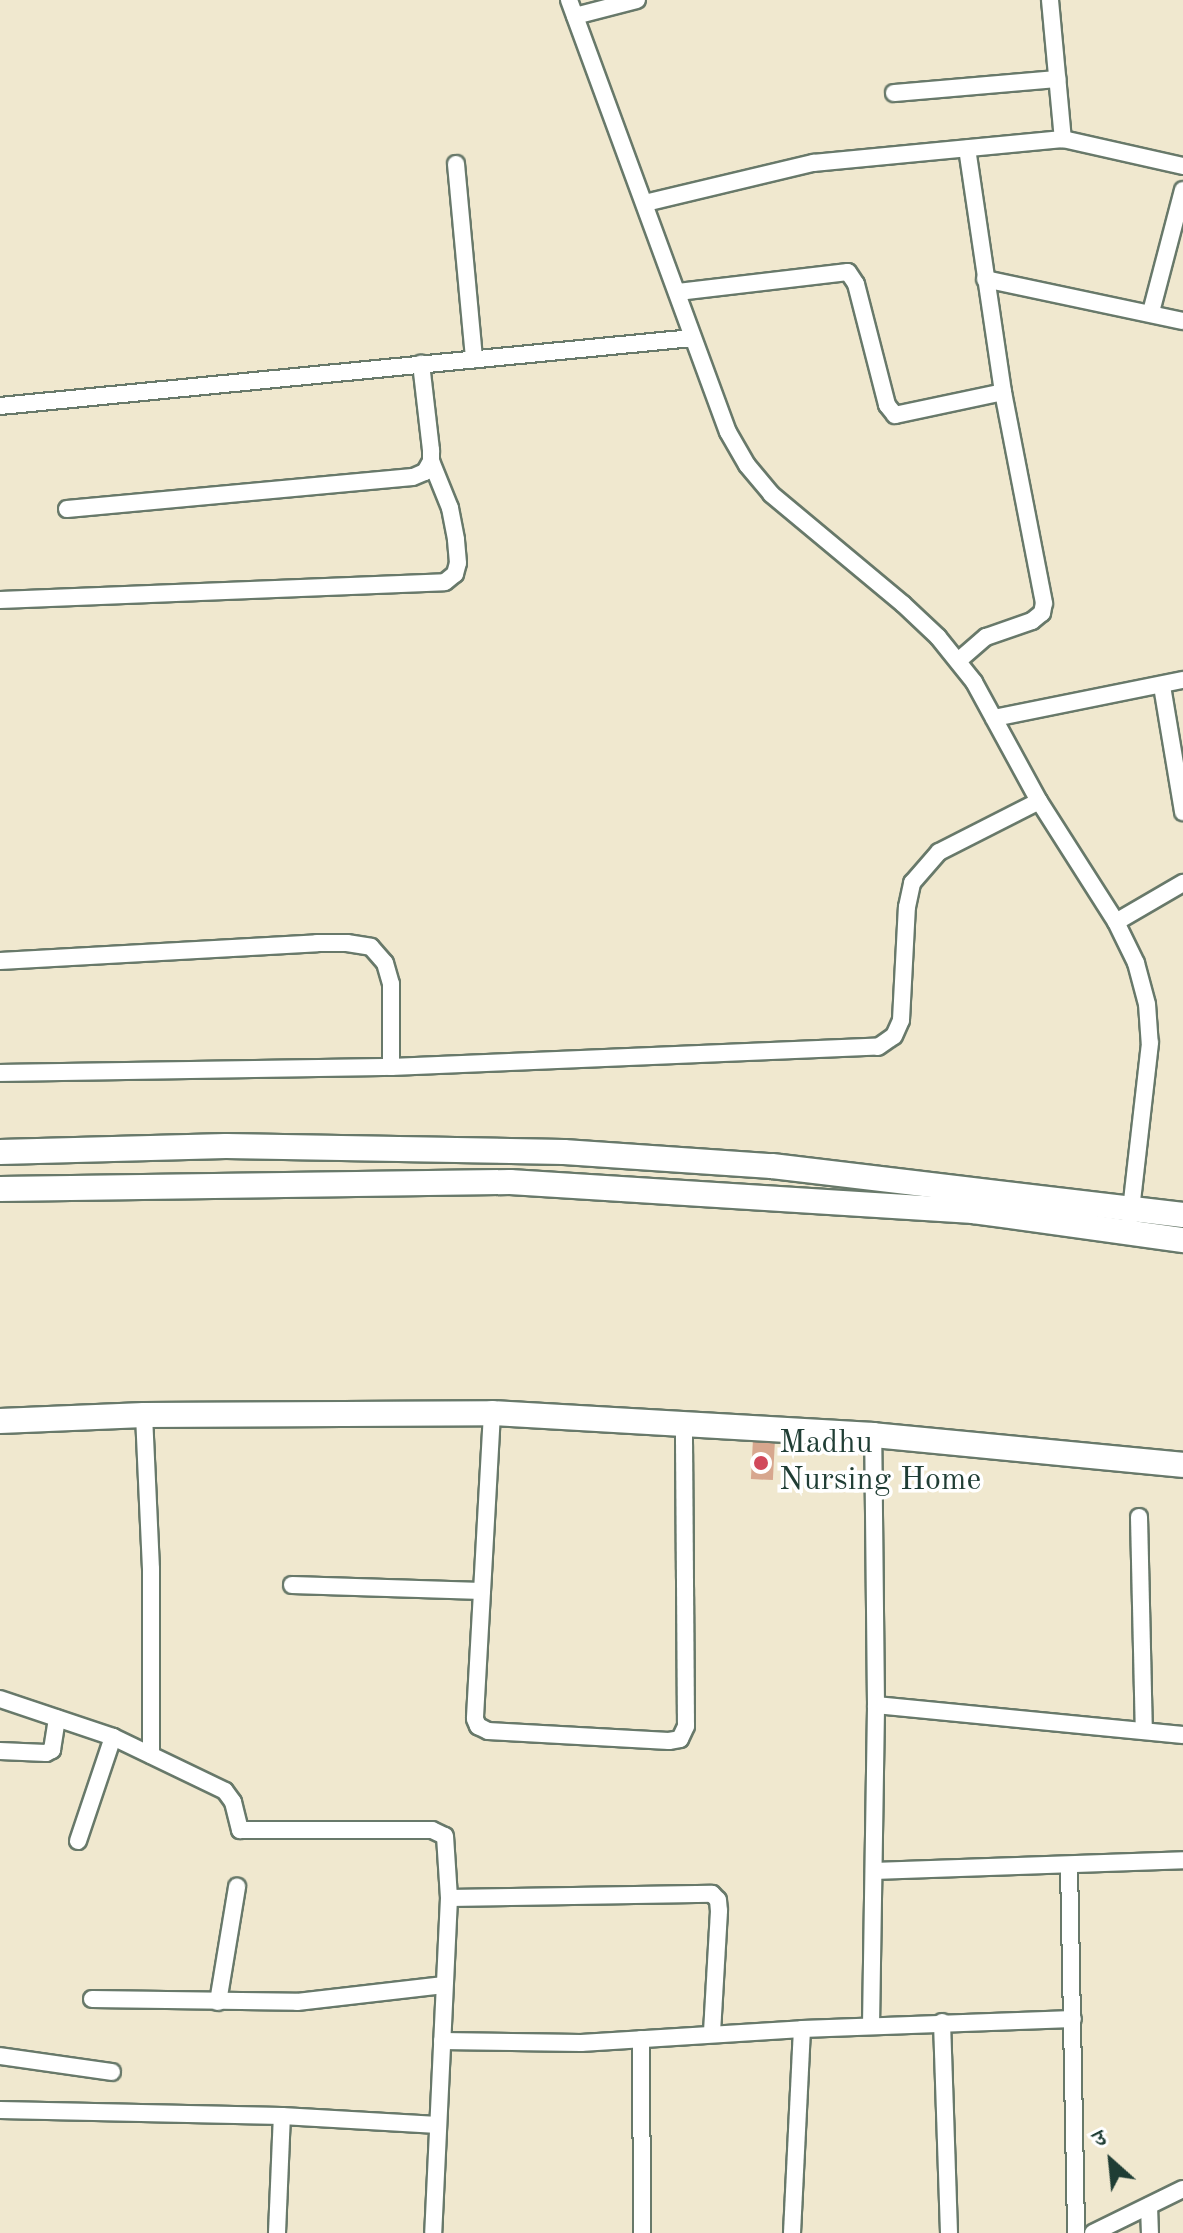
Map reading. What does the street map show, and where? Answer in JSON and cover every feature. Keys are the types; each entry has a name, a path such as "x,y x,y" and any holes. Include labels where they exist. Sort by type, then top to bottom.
{"main road":[{"path":"0,1152 226,1146 564,1152 772,1166 1130,1221 1183,1240"},
{"path":"0,1189 510,1182 1130,1221 1183,1215"},
{"path":"0,1421 144,1415 492,1413 873,1435 1183,1465"}],"street":[{"path":"569,0 678,292 692,338 728,432 747,465 771,494 903,604 958,661 994,718 1039,801 1116,922 1136,963 1147,1004 1150,1043 1130,1221"},
{"path":"575,16 637,0"},
{"path":"1050,0 1063,139"},
{"path":"894,93 1057,79"},
{"path":"645,203 813,163 1063,139 1183,166"},
{"path":"958,661 986,637 1032,621 1042,613 1044,603 1003,392 967,149"},
{"path":"456,164 474,359"},
{"path":"1151,312 1183,190"},
{"path":"678,292 848,272 856,284 887,405 895,415 1003,392"},
{"path":"985,279 1183,321"},
{"path":"0,406 692,338"},
{"path":"0,600 445,582 455,574 458,563 456,539 450,508 431,461 421,364"},
{"path":"67,509 413,477 425,472 431,461"},
{"path":"994,718 1183,680"},
{"path":"1162,686 1183,812"},
{"path":"0,1073 391,1067 878,1047 894,1036 901,1020 907,907 912,883 939,852 1039,801"},
{"path":"1116,922 1183,883"},
{"path":"0,961 317,943 371,947 385,963 391,984 391,1067"},
{"path":"492,1413 475,1719 478,1726 488,1731 669,1741 680,1739 686,1726 684,1422"},
{"path":"144,1415 151,1569 151,1755"},
{"path":"871,2026 876,1705 873,1435"},
{"path":"1139,1517 1144,1731"},
{"path":"292,1585 482,1591"},
{"path":"0,1699 113,1737 225,1791 233,1802 240,1830 438,1831 445,1836 449,1898 433,2233"},
{"path":"876,1705 1183,1735"},
{"path":"0,1751 36,1754 52,1750 57,1718"},
{"path":"78,1841 113,1737"},
{"path":"874,1871 1183,1860"},
{"path":"1069,1865 1076,2233"},
{"path":"218,2002 237,1887"},
{"path":"449,1898 712,1894 718,1900 719,1911 712,2034"},
{"path":"92,1999 297,2002 444,1985"},
{"path":"442,2041 581,2043 942,2022 1073,2019"},
{"path":"942,2022 949,2233"},
{"path":"792,2233 802,2029"},
{"path":"641,2039 642,2233"},
{"path":"0,2056 112,2072"},
{"path":"0,2110 282,2116 438,2125"},
{"path":"277,2233 282,2116"},
{"path":"1093,2233 1183,2189"},
{"path":"1149,2206 1150,2233"}],"building":[{"path":"753,1439 775,1440 773,1480 751,1479"}],"place":[{"name":"Madhu Nursing Home","path":"761,1463"}]}
